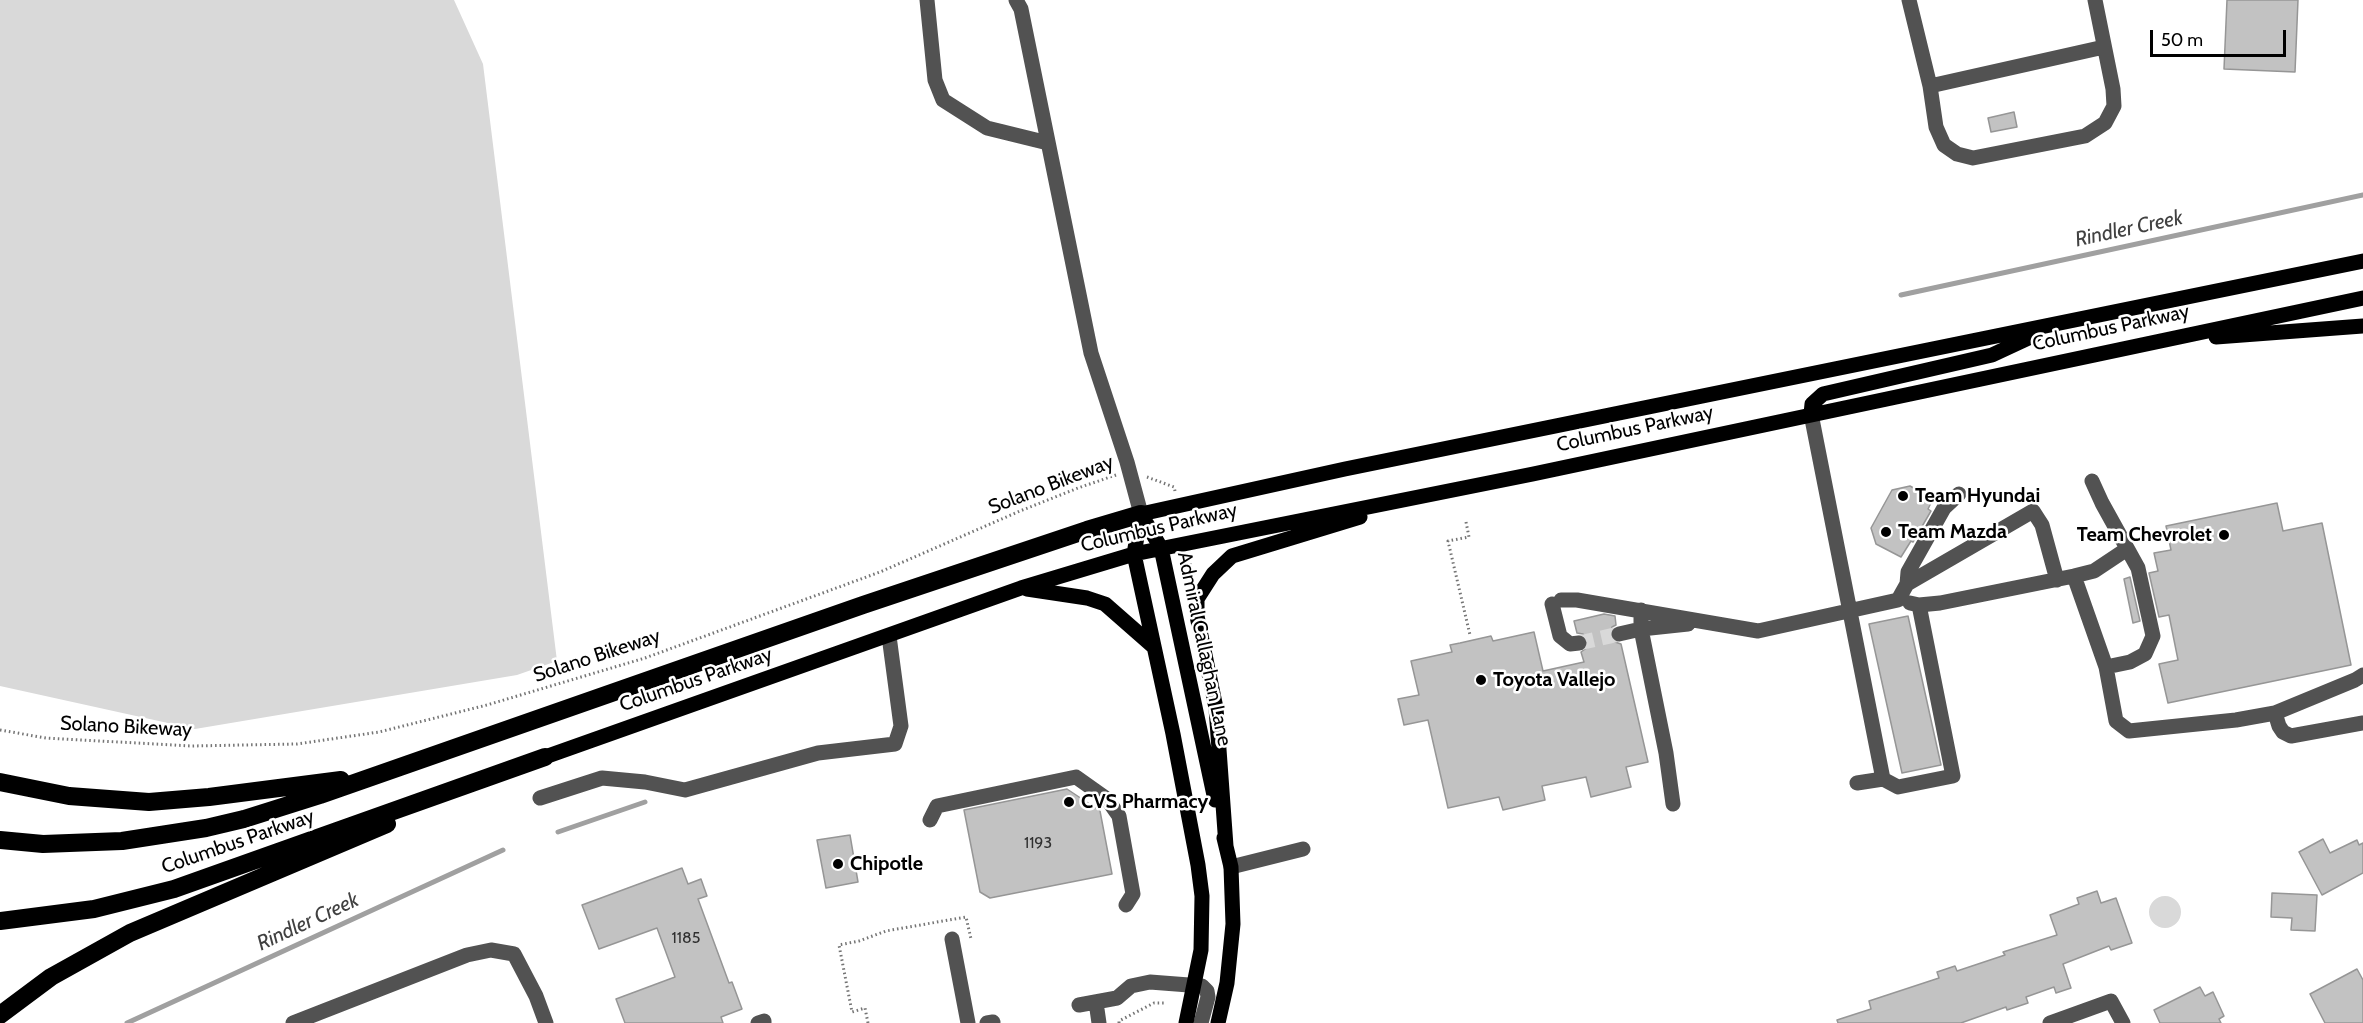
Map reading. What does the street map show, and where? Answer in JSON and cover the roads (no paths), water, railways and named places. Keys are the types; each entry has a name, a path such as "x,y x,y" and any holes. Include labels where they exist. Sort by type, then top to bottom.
{"highway":[{"name":"Columbus Parkway","path":"0,840 43,844 122,841 206,828 283,808 863,605 1086,530 1141,514"},
{"name":"Columbus Parkway","path":"0,921 94,909 174,889 546,757"},
{"path":"0,1015 59,971 130,933 315,856 509,770"},
{"path":"0,782 69,796 149,802 209,797 378,775"},
{"path":"0,832 43,844"}],"main road":[{"name":"Columbus Parkway","path":"1141,514 1345,469 2363,261"},
{"name":"Columbus Parkway","path":"546,757 1021,588 1134,554 2363,298"},
{"path":"1811,414 1812,404 1823,394 1992,355 2060,323"},
{"path":"2148,344 2363,326"},
{"path":"1226,846 1216,708 1197,616 1197,599 1208,582 1232,556 1458,488"},
{"path":"1141,514 1134,554 1199,876 1201,950 1186,1023"},
{"name":"Admiral Callaghan Lane","path":"1141,514 1161,548 1231,867 1233,924 1231,953 1218,1023"},
{"path":"1021,588 1087,598 1105,604 1154,647"}],"street":[{"path":"927,0 935,80 943,100 987,128 1048,143"},
{"path":"1016,0 1021,9 1091,353 1130,471 1141,514"},
{"path":"1909,0 1930,86 1936,127 1944,145 1957,154 1973,158 2085,136 2105,123 2114,106 2113,89 2095,0"},
{"path":"1930,86 2104,47"},
{"path":"1811,414 1883,779"},
{"path":"2092,481 2138,568 2153,636 2145,654 2130,662 2106,667"},
{"path":"1899,600 1907,584 1908,572 1944,508 1959,494"},
{"path":"1907,584 2033,511 2042,525 2057,580"},
{"path":"1579,643 1570,644 1560,636 1557,602 1577,600 1758,631 1899,600 1919,605 1940,603 2057,580 2094,571 2127,549"},
{"path":"2074,576 2106,667 2116,721 2129,731 2236,720 2275,712 2363,675"},
{"path":"1857,783 1883,779 1898,787 1953,776 1919,605"},
{"path":"1641,610 1641,628 1666,753 1673,804"},
{"path":"1618,634 1641,628 1709,622"},
{"path":"540,798 602,778 685,789 818,753 895,744 901,726 889,636"},
{"path":"2275,712 2283,732 2291,736 2363,723"},
{"path":"930,820 937,806 1076,777 1107,799 1119,816 1132,894 1126,906"},
{"path":"1231,867 1303,849"},
{"path":"952,939 968,1023"},
{"path":"293,1023 467,955 491,950 514,954 536,996 546,1023"},
{"path":"1079,1005 1117,998 1131,986 1150,982 1202,986 1207,991 1208,998 1201,1023"},
{"path":"2050,1023 2111,1001 2123,1023"},
{"path":"1095,1002 1099,1023"},
{"path":"758,1023 764,1021 764,1023"}],"waterway":[{"name":"Rindler Creek","path":"1901,295 2363,195"},
{"name":"Rindler Creek","path":"558,832 645,802"},
{"name":"Rindler Creek","path":"127,1023 503,850"}],"tunnel":[{"path":"1579,643 1619,634"}],"place":[{"name":"Team Hyundai","path":"1903,496"},
{"name":"Team Mazda","path":"1886,532"},
{"name":"Team Chevrolet","path":"2224,535"},
{"name":"Toyota Vallejo","path":"1481,680"},
{"name":"CVS Pharmacy","path":"1069,802"},
{"name":"Chipotle","path":"838,864"}]}
